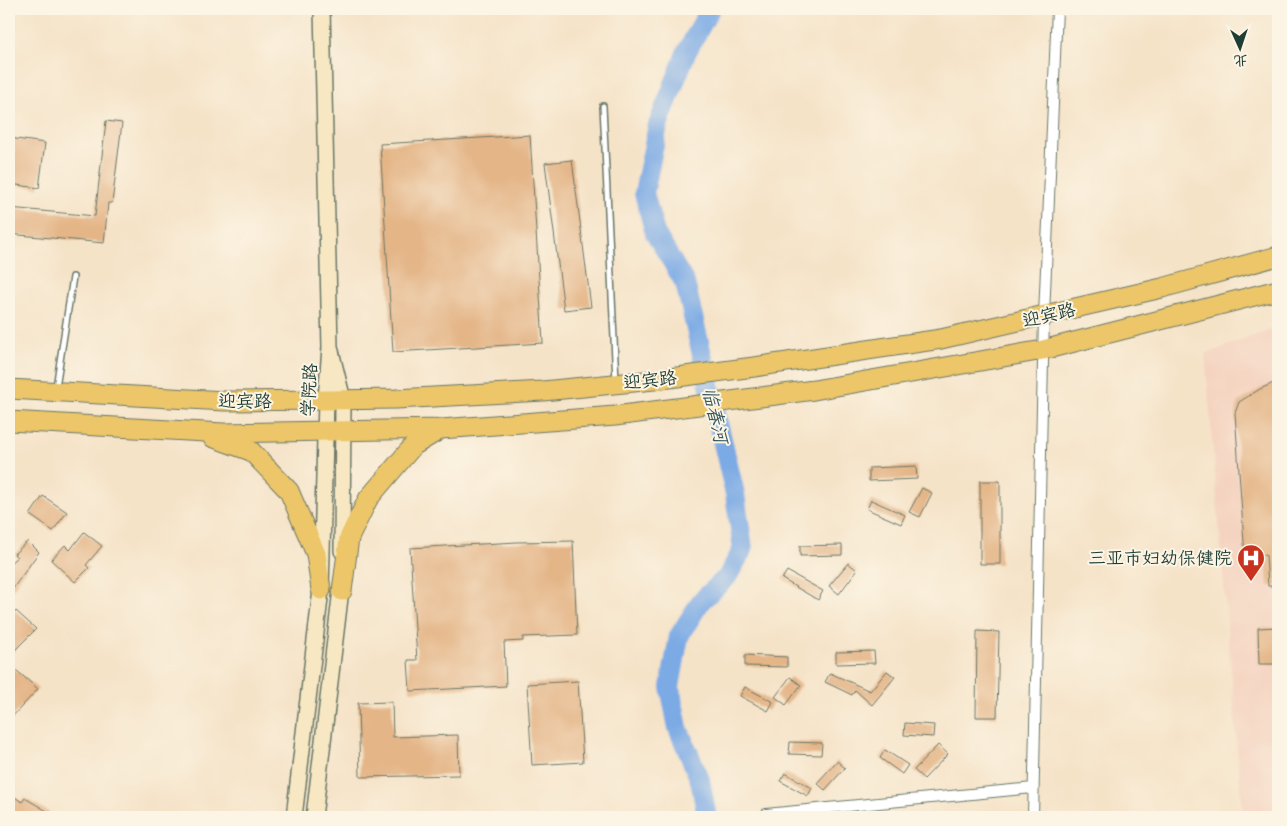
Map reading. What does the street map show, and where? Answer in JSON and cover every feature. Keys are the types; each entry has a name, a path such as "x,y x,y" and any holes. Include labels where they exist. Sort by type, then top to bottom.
{"highway":[{"name":"迎宾路","path":"9,389 224,401 396,399 543,391 616,384 754,368 941,339 1162,288 1278,256"},
{"name":"迎宾路","path":"9,421 223,433 441,429 615,416 814,390 1043,350 1278,290"},
{"path":"342,591 349,538 368,499 414,446 441,429"},
{"path":"194,431 252,451 289,491 316,554 321,590"}],"main road":[{"name":"学院路","path":"314,817 342,591 330,346 322,9"},
{"name":"学院路","path":"294,817 321,590 334,431"}],"street":[{"path":"1033,817 1044,316 1057,9"},
{"path":"766,814 1033,788"}],"lane":[{"path":"603,106 616,384"},
{"path":"55,392 73,277"}],"shaded area":[{"name":"三亚市妇幼保健院","path":"1278,327 1278,810 1243,817 1205,354"}],"building":[{"path":"106,121 122,123 112,203 108,203 104,243 9,234 9,208 95,216"},
{"path":"530,135 543,343 393,352 380,144"},
{"path":"9,138 45,143 39,188 9,184"},
{"path":"572,160 591,307 564,310 545,163"},
{"path":"1278,381 1278,586 1268,586 1266,555 1245,557 1235,413 1239,402"},
{"path":"916,466 917,479 869,481 869,468"},
{"path":"980,481 1000,481 1000,564 980,564"},
{"path":"922,488 932,493 920,517 909,512"},
{"path":"43,496 67,512 53,531 30,515"},
{"path":"871,500 905,515 901,524 867,509"},
{"path":"84,532 102,546 86,565 89,568 75,582 51,560 65,545 70,550"},
{"path":"28,541 39,552 9,594 9,564 17,557 14,554"},
{"path":"573,541 577,635 523,637 523,641 504,642 506,686 410,691 408,660 417,660 410,548"},
{"path":"842,545 842,555 800,556 800,546"},
{"path":"848,563 857,570 839,594 829,586"},
{"path":"787,571 823,591 818,600 782,579"},
{"path":"16,611 36,629 9,656 9,619"},
{"path":"1278,627 1278,664 1259,664 1258,628"},
{"path":"977,631 999,632 997,717 976,717"},
{"path":"874,651 875,663 836,664 836,652"},
{"path":"745,655 787,657 787,667 745,666"},
{"path":"9,664 38,689 9,720"},
{"path":"887,671 895,677 872,705 855,690 852,695 825,682 830,673 870,691"},
{"path":"790,677 801,685 786,705 775,697"},
{"path":"578,681 583,762 532,765 527,684"},
{"path":"745,687 773,702 768,711 740,696"},
{"path":"392,702 393,737 458,735 459,775 360,777 358,703"},
{"path":"905,723 934,725 933,737 904,735"},
{"path":"790,742 822,743 821,755 789,754"},
{"path":"938,745 948,754 924,779 914,770"},
{"path":"885,750 908,765 902,774 880,758"},
{"path":"837,761 845,768 825,790 817,783"},
{"path":"785,773 812,788 808,796 780,781"},
{"path":"9,793 22,802 25,798 57,817 9,817"}],"waterway":[{"name":"临春河","path":"707,817 700,780 678,728 670,687 679,636 701,601 727,577 743,549 735,494 685,283 655,233 644,193 658,125 686,53 710,9"}],"place":[{"name":"三亚市妇幼保健院","path":"1251,582"}]}
